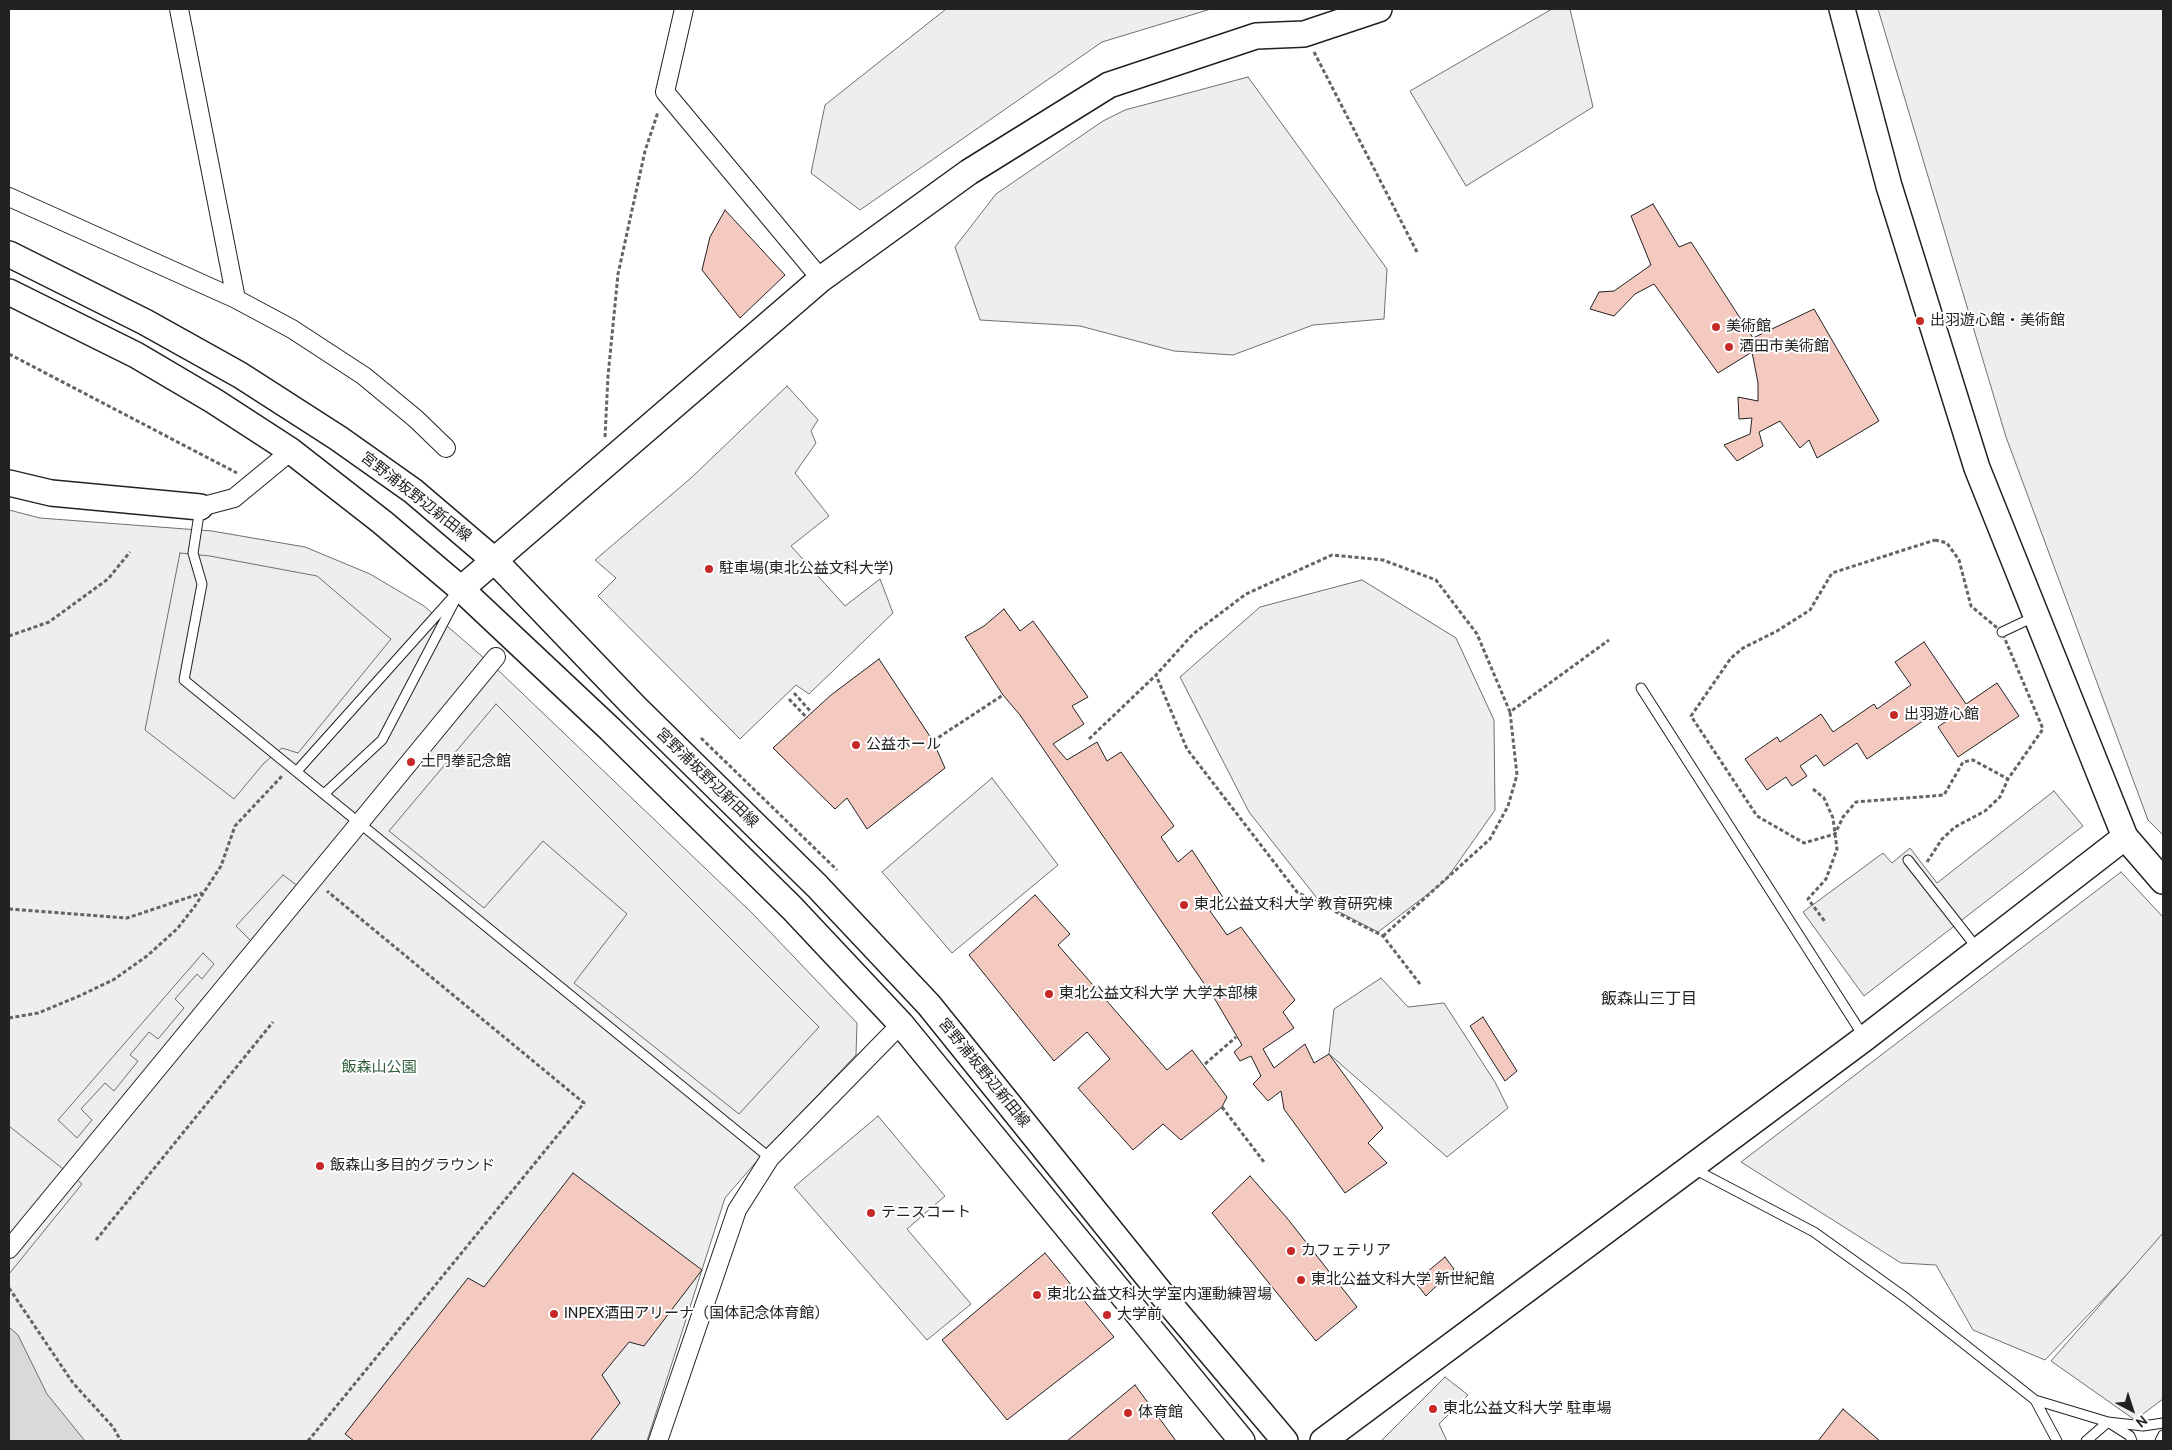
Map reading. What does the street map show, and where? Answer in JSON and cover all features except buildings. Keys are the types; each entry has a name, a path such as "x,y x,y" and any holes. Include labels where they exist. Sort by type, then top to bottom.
{"main road":[{"path":"461,589 607,461 821,279 969,172 1109,86 1256,36 1304,34 1378,9"},
{"path":"1842,9 1889,186 1977,468 2126,837 2163,881"},
{"name":"宮野浦坂野辺新田線","path":"9,254 145,322 240,375 338,438 413,490 494,560 635,707 817,886 929,1005 1168,1302 1285,1441"},
{"path":"9,292 136,355 214,401 291,451 382,522 461,589 610,729 792,908 901,1024 1242,1441"},
{"path":"9,483 51,493 200,507"},
{"path":"1323,1441 1692,1168 2126,837"}],"street":[{"path":"178,9 236,299"},
{"path":"684,9 665,92 821,279"},
{"path":"9,197 236,299 292,329 356,371 416,419 446,448"},
{"path":"200,507 234,498 291,451"},
{"path":"9,1249 496,657"},
{"path":"658,1441 737,1210 770,1158 901,1024"}],"lane":[{"path":"200,507 193,553 202,584 184,680 770,1158"},
{"path":"297,772 461,589"},
{"path":"324,794 382,740 461,589"},
{"path":"2002,632 2036,616"},
{"path":"1640,688 1864,1038"},
{"path":"1908,860 1979,950"},
{"path":"1692,1168 1814,1232 1906,1298 2034,1400 2108,1422 2143,1426 2163,1424"},
{"path":"2034,1400 2057,1441"},
{"path":"2086,1441 2108,1422"},
{"path":"2108,1422 2130,1436 2132,1441"},
{"path":"2160,1441 2163,1435"}],"path":[{"path":"1304,34 1418,254"},
{"path":"607,461 604,432 618,274 645,151 665,92"},
{"path":"9,354 253,482"},
{"path":"1919,874 1942,839 1955,827 1985,811 2000,797 2008,779 2043,729 2002,632 1971,606 1959,560 1947,543 1935,540 1832,573 1810,610 1777,631 1743,648 1730,658 1690,716 1757,816 1804,843 1835,834 1843,817 1856,802 1944,795 1963,762 1973,760 2008,779"},
{"path":"9,636 49,622 108,579 130,552"},
{"path":"1089,739 1156,675 1193,634 1246,594 1332,556 1383,560 1436,580 1477,634 1510,712 1517,775 1508,806 1490,839 1383,936"},
{"path":"1510,712 1609,640"},
{"path":"1156,675 1187,749 1297,892 1383,936 1420,984"},
{"path":"794,693 812,713"},
{"path":"933,741 1003,695"},
{"path":"789,699 807,718"},
{"path":"9,1018 38,1012 113,980 147,956 176,928 203,893 221,866 235,826 279,778 297,772"},
{"path":"1813,789 1824,798 1833,818 1837,849 1826,880 1808,899 1826,923"},
{"path":"308,1441 584,1103 314,880"},
{"path":"9,909 127,918 203,893"},
{"path":"96,1240 274,1022"},
{"path":"1204,1064 1236,1037"},
{"path":"1222,1107 1264,1162"},
{"path":"9,1288 72,1383 113,1427 121,1441"}],"green space":[{"path":"946,9 1211,9 1102,42 860,210 811,173 825,105"},
{"path":"1878,9 2163,9 2163,835 2148,820 2006,437"},
{"path":"1248,77 1387,269 1384,319 1313,325 1233,355 1174,351 1080,326 980,320 955,247 996,194 1103,121 1125,110"},
{"name":"飯森山公園","path":"9,510 40,518 212,531 305,547 370,574 424,606 499,671 753,914 857,1023 856,1055 775,1140 725,1198 647,1441 9,1441"},
{"path":"1362,580 1456,638 1494,720 1495,810 1445,881 1378,932 1320,902 1249,812 1180,677 1260,607"},
{"path":"992,778 1058,865 952,953 882,872"},
{"path":"2121,872 2163,917 2163,1237 2045,1360 1973,1330 1936,1265 1901,1263 1741,1162"},
{"name":"テニスコート","path":"878,1116 945,1196 907,1229 971,1304 927,1340 794,1187"}],"shaded area":[{"path":"1552,9 1570,9 1593,107 1466,186 1410,91"},
{"name":"駐車場(東北公益文科大学)","path":"787,386 818,420 811,431 816,443 795,473 829,516 791,546 845,606 880,579 893,613 809,694 796,685 740,739 598,596 616,578 595,560 691,478"},
{"path":"180,553 210,556 317,576 391,639 298,753 282,748 264,763 234,799 145,730"},
{"path":"496,704 819,1027 739,1114 574,983 627,914 543,841 484,908 389,831"},
{"path":"2054,791 2083,826 1864,996 1803,912 1883,853 1892,863 1910,848 1937,883"},
{"path":"283,875 302,889 254,944 236,926"},
{"path":"203,953 214,964 202,979 197,974 175,999 184,1008 158,1039 149,1032 130,1055 138,1061 114,1091 105,1083 81,1109 92,1120 77,1138 58,1120"},
{"path":"1381,978 1408,1007 1444,1003 1495,1082 1508,1108 1447,1157 1329,1054 1334,1009"},
{"path":"9,1126 82,1184 9,1274"},
{"path":"2163,1233 2163,1399 2135,1420 2051,1361"},
{"path":"9,1327 18,1335 47,1394 85,1441 9,1441"},
{"name":"東北公益文科大学 駐車場","path":"1445,1377 1468,1395 1439,1424 1447,1441 1381,1441"}],"place":[{"name":"出羽遊心館・美術館","path":"1920,321"},
{"name":"美術館","path":"1716,327"},
{"name":"酒田市美術館","path":"1729,347"},
{"name":"駐車場(東北公益文科大学)","path":"709,569"},
{"name":"出羽遊心館","path":"1894,715"},
{"name":"公益ホール","path":"856,745"},
{"name":"土門拳記念館","path":"411,762"},
{"name":"東北公益文科大学 教育研究棟","path":"1184,905"},
{"name":"東北公益文科大学 大学本部棟","path":"1049,994"},
{"name":"飯森山多目的グラウンド","path":"320,1166"},
{"name":"テニスコート","path":"871,1213"},
{"name":"カフェテリア","path":"1291,1251"},
{"name":"東北公益文科大学 新世紀館","path":"1301,1280"},
{"name":"東北公益文科大学室内運動練習場","path":"1037,1295"},
{"name":"INPEX酒田アリーナ（国体記念体育館）","path":"554,1314"},
{"name":"大学前","path":"1107,1315"},
{"name":"東北公益文科大学 駐車場","path":"1433,1409"},
{"name":"体育館","path":"1128,1413"}],"district":[{"name":"飯森山三丁目","path":"1649,999"}]}
